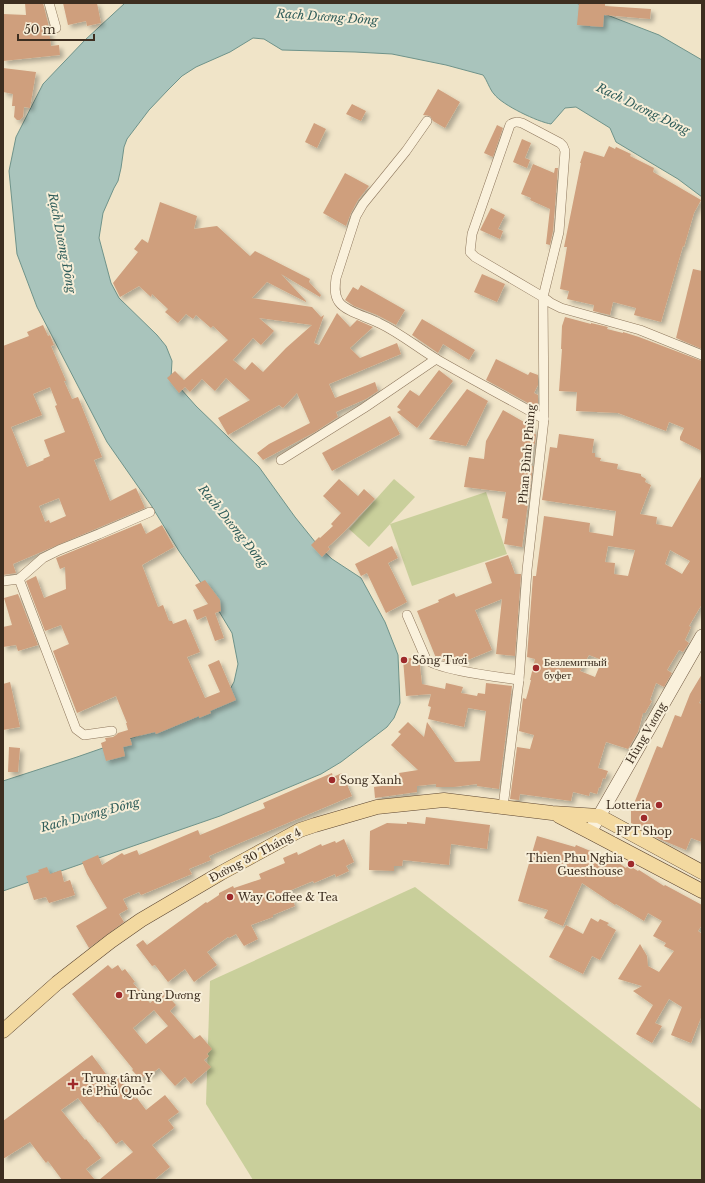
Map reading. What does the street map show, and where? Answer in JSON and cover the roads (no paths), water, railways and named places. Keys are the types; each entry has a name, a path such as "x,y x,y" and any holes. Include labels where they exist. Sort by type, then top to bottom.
{"main road":[{"name":"Hùng Vương","path":"590,832 702,636"},
{"name":"Đường 30 Tháng 4","path":"3,1031 57,983 141,920 221,873 300,830 377,807 444,800 552,813 599,816 702,872"},
{"name":"Đường 30 Tháng 4","path":"552,813 702,891"}],"street":[{"path":"49,3 56,28"},
{"path":"427,121 406,151 363,204 356,216 334,288 339,302 343,306 379,323 436,359 544,419"},
{"name":"Phan Đình Phùng","path":"503,807 519,680 527,570 544,419 543,297 559,232 565,151 560,143 522,123 514,122 510,125 472,234 470,252 475,257 543,297"},
{"path":"543,297 561,308 640,330 702,355"},
{"path":"281,460 364,408 436,359"},
{"path":"3,582 19,579 48,555 150,512"},
{"path":"19,579 76,729 79,733 84,735 112,731"},
{"path":"407,615 426,659 430,662 440,666 519,680"}],"water":[{"name":"Rạch Dương Đông","path":"125,3 576,3 659,35 702,60 702,197 678,179 616,142 610,128 576,107 565,108 551,124 545,123 529,117 504,103 493,92 483,75 446,65 392,54 282,50 264,39 253,38 230,52 196,67 182,76 149,110 127,139 124,147 118,181 103,213 99,238 111,283 119,298 157,335 166,346 172,361 171,378 196,406 259,467 295,517 320,548 332,559 361,578 385,622 398,655 400,703 394,718 387,727 341,762 321,774 220,816 3,891 3,781 192,717 229,691 234,682 238,664 232,633 151,505 107,442 37,307 17,254 9,171 16,137 43,84 85,40"}],"place":[{"name":"Sống Tươi","path":"404,660"},
{"name":"Безлемитный буфет","path":"536,668"},
{"name":"Song Xanh","path":"332,780"},
{"name":"Lotteria","path":"659,805"},
{"name":"FPT Shop","path":"644,818"},
{"name":"Thien Phu Nghia Guesthouse","path":"631,864"},
{"name":"Way Coffee & Tea","path":"230,897"},
{"name":"Trùng Dương","path":"119,995"},
{"name":"Trung tâm Y tế Phú Quốc","path":"73,1084"}]}
